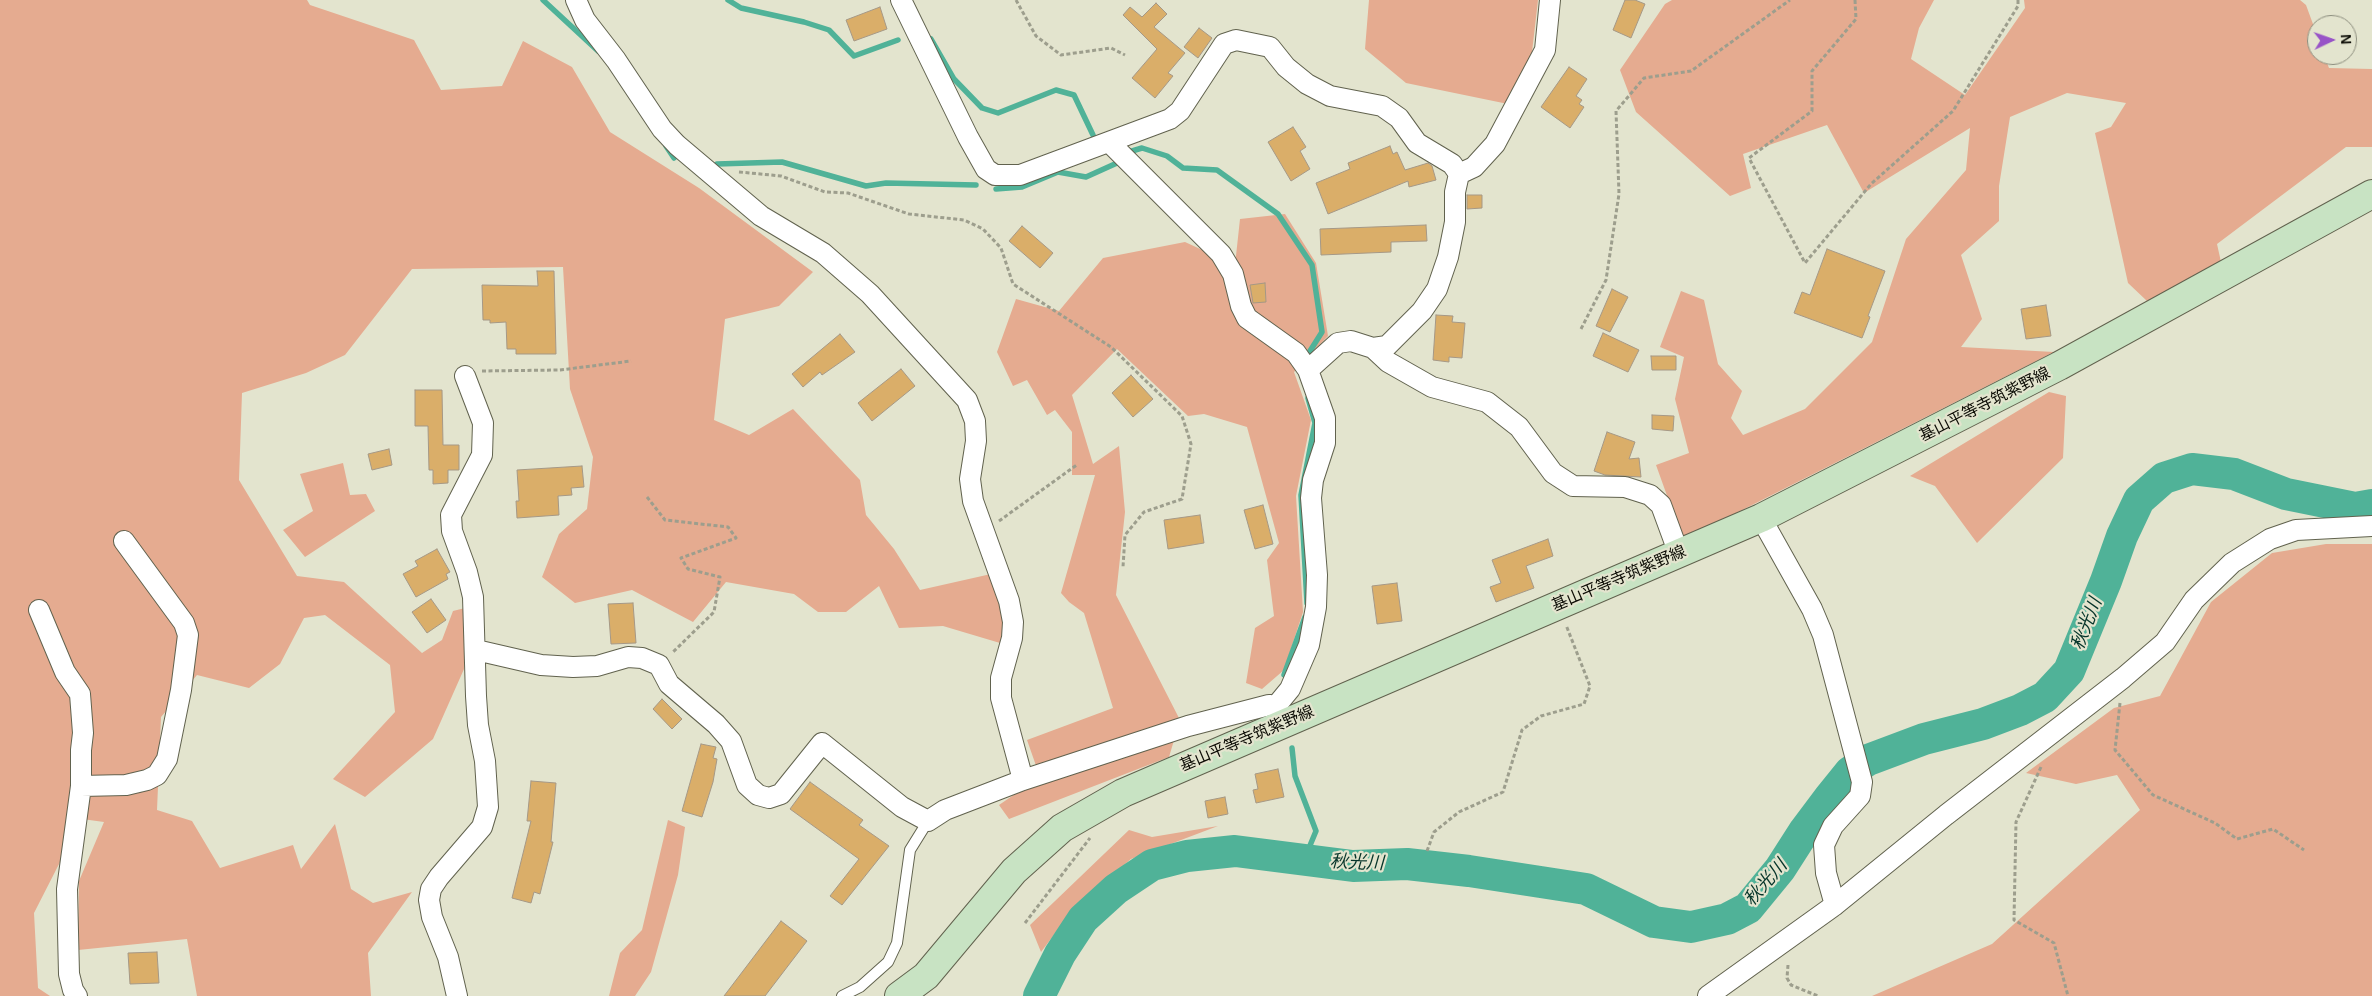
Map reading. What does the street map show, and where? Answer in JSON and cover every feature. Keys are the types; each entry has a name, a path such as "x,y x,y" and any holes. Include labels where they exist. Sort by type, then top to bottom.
{"main road":[{"name":"基山平等寺筑紫野線","path":"899,996 926,976 1014,871 1062,828 1123,793 1280,715 1558,605 1761,518 2059,366 2372,194"}],"street":[{"path":"576,0 585,20 616,60 662,129 712,176 761,216 823,253 870,294 967,400 975,421 976,442 970,479 974,501 1009,601 1013,622 1012,638 1000,678 1001,698 1023,780"},
{"path":"901,0 986,169 996,175 1020,175 1170,119 1180,111 1224,44 1236,40 1270,47 1286,67 1307,84 1330,96 1382,106 1399,118 1417,143 1452,164 1459,174 1455,192 1454,231 1448,257 1436,289 1422,311 1387,346 1373,348"},
{"path":"1459,174 1474,167 1495,144 1545,50 1550,0"},
{"path":"476,650 541,665 573,667 597,666 628,657 642,658 659,665 669,684 716,724 731,741 748,785 758,795 769,798 781,794 822,743 902,807 928,822 945,810 1023,780 1179,729 1269,705 1280,715 1309,645 1316,607 1317,574 1311,498 1313,480 1325,443 1325,418 1308,370 1296,354 1247,318 1233,274 1221,254 1110,143"},
{"path":"1308,370 1338,343 1351,341 1373,348 1388,362 1432,387 1487,402 1519,427 1553,473 1573,486 1625,487 1650,494 1661,505 1679,554"},
{"path":"457,996 448,957 432,916 429,900 431,890 439,877 482,827 488,807 485,761 478,725 473,597 467,572 452,531 451,515 482,455 483,423 465,376"},
{"path":"1761,518 1812,609 1823,635 1862,782 1860,796 1833,826 1824,845 1826,873 1835,904"},
{"path":"1708,996 1835,904 2123,678 2165,642 2194,600 2232,563 2270,540 2296,530 2372,526"},
{"path":"91,786 126,785 147,780 157,774 166,759 181,690 188,635 184,624 124,541"},
{"path":"39,610 65,672 80,694 83,733 80,750 91,786 67,889 69,974 73,990 78,996"}],"lane":[{"path":"842,996 860,987 888,962 897,943 910,850 928,822"}],"path":[{"path":"1016,0 1036,36 1061,55 1111,48 1125,55"},
{"path":"1581,329 1606,280 1619,194 1616,111 1644,78 1691,71 1790,0"},
{"path":"1855,0 1856,19 1812,71 1812,111 1749,158 1805,263 1871,184 1953,111 2018,6 2018,0"},
{"path":"712,176 728,171 781,176 825,192 848,193 909,214 964,220 983,229 1001,248 1013,284 1111,347 1182,416 1191,444 1182,499 1144,512 1125,535 1123,567"},
{"path":"465,376 480,371 560,370 631,361"},
{"path":"984,531 1078,464"},
{"path":"647,497 665,520 728,527 736,538 681,558 688,569 720,577 714,612 659,665"},
{"path":"1427,851 1434,832 1459,812 1503,792 1522,730 1542,716 1584,704 1590,686 1558,605"},
{"path":"2123,678 2115,750 2153,795 2215,822 2237,839 2273,829 2304,850"},
{"path":"2042,763 2016,822 2014,920 2054,943 2068,996"},
{"path":"1025,923 1094,834"},
{"path":"1788,965 1787,978 1792,985 1818,996"}],"shaded area":[{"path":"0,0 307,0 310,5 414,40 441,90 502,86 523,41 572,67 610,132 699,188 813,272 779,306 725,319 714,420 749,435 793,409 860,480 866,515 894,549 920,590 991,574 1006,612 1000,643 943,626 899,628 879,586 846,612 818,612 794,594 726,582 693,622 632,590 575,603 542,577 559,534 587,509 593,457 570,389 563,267 412,269 345,355 306,373 242,393 239,480 297,576 344,582 422,653 442,640 453,611 465,608 464,669 433,739 365,797 333,779 395,712 390,665 325,615 304,618 280,664 249,688 197,675 161,717 157,810 192,821 220,868 293,845 301,869 335,824 351,889 373,903 412,892 368,953 371,996 197,996 187,939 78,950 79,881 104,822 82,819 34,913 38,988 50,996 0,996"},
{"path":"1369,0 1538,0 1532,52 1508,104 1406,83 1365,49"},
{"path":"1672,0 1934,0 1919,28 1911,59 1965,95 2025,8 2024,0 2300,0 2306,5 2310,15 2307,15 2307,65 2328,65 2329,68 2372,69 2372,147 2346,147 2217,244 2221,262 2147,301 2128,283 2095,133 2111,127 2126,103 2067,93 2010,117 1999,186 1999,221 1961,255 1982,319 1961,347 2054,352 1683,540 1656,465 1689,453 1675,399 1684,357 1660,347 1681,291 1704,300 1718,364 1742,391 1731,418 1743,435 1805,409 1872,342 1906,239 1966,170 1970,128 1864,193 1827,125 1743,154 1751,188 1730,196 1636,112 1620,70 1665,4"},
{"path":"1285,214 1316,263 1328,336 1294,372 1311,420 1296,496 1303,612 1284,670 1262,689 1246,683 1255,628 1274,616 1267,560 1279,543 1247,427 1204,414 1188,416 1117,349 1072,395 1093,464 1119,446 1125,512 1116,595 1180,720 1169,757 1009,819 999,805 1040,777 1027,740 1113,708 1084,613 1069,602 1061,593 1095,475 1072,475 1072,432 1055,410 1047,415 1027,380 1013,386 997,352 1016,299 1059,311 1103,258 1185,242 1235,265 1240,219"},
{"path":"2049,392 2066,396 2063,458 1977,543 1935,486 1910,476"},
{"path":"343,463 350,495 366,494 375,511 305,557 283,530 313,511 300,474"},
{"path":"2326,544 2372,544 2372,996 1872,996 1992,944 2140,810 2117,775 2076,784 2026,773 2114,708 2160,696 2211,602 2272,553"},
{"path":"668,820 685,827 678,875 651,972 635,996 609,996 620,953 642,930"},
{"path":"1218,826 1131,859 1075,907 1041,952 1030,925 1129,830 1152,837"}],"building":[{"path":"1625,0 1635,0 1645,4 1631,38 1613,30"},
{"path":"1156,3 1167,14 1154,27 1185,53 1168,73 1173,76 1155,98 1132,78 1157,49 1123,15 1130,7 1142,17"},
{"path":"880,7 887,29 854,41 846,20"},
{"path":"1199,28 1212,38 1198,58 1184,47"},
{"path":"1569,67 1587,79 1576,96 1582,100 1579,104 1584,107 1570,128 1541,107"},
{"path":"1293,127 1306,147 1300,151 1310,169 1291,181 1268,142"},
{"path":"1390,146 1393,154 1397,152 1405,170 1428,163 1432,166 1436,180 1409,187 1408,181 1328,214 1316,183 1350,169 1348,163"},
{"path":"1467,195 1482,195 1482,208 1467,209"},
{"path":"1426,225 1427,241 1391,242 1391,252 1321,255 1320,229"},
{"path":"1022,226 1053,253 1040,268 1009,241"},
{"path":"1827,249 1885,271 1862,338 1794,313 1802,292 1810,295"},
{"path":"537,271 554,271 556,354 516,354 516,349 507,349 506,322 490,323 490,320 483,320 482,285 538,286"},
{"path":"1265,283 1266,302 1253,303 1250,285"},
{"path":"1612,289 1628,297 1610,332 1596,326"},
{"path":"2046,305 2051,336 2026,339 2021,309"},
{"path":"1436,315 1453,316 1452,322 1465,323 1462,358 1449,357 1449,362 1433,360"},
{"path":"1603,333 1639,350 1628,372 1593,356"},
{"path":"840,334 855,352 822,375 820,372 803,387 792,374"},
{"path":"1651,356 1676,356 1676,370 1652,370"},
{"path":"901,369 915,386 872,421 858,403"},
{"path":"1131,375 1153,399 1133,417 1112,393"},
{"path":"415,390 442,390 443,445 459,445 459,470 448,470 448,483 433,484 433,470 429,470 428,426 415,426"},
{"path":"1652,415 1674,416 1673,431 1652,429"},
{"path":"1607,432 1635,442 1629,459 1639,458 1641,477 1605,475 1594,471"},
{"path":"389,449 392,465 372,470 368,454"},
{"path":"582,466 584,487 571,488 572,495 558,496 559,515 517,518 516,501 519,501 517,470"},
{"path":"1263,505 1273,544 1255,549 1244,510"},
{"path":"1200,515 1204,543 1168,549 1164,520"},
{"path":"1548,539 1553,556 1526,566 1534,588 1496,602 1490,587 1501,583 1492,560"},
{"path":"437,549 450,572 446,574 448,579 416,597 403,574 418,566 415,561"},
{"path":"1397,583 1402,621 1377,624 1372,586"},
{"path":"431,599 446,620 427,633 412,612"},
{"path":"633,603 636,643 611,644 608,604"},
{"path":"662,699 682,719 672,729 653,709"},
{"path":"701,744 716,747 713,758 717,759 713,782 702,817 682,811"},
{"path":"1278,769 1284,797 1256,803 1253,790 1258,789 1255,774"},
{"path":"531,781 556,783 551,842 553,842 540,894 534,892 531,903 512,898 531,821 527,821"},
{"path":"810,782 863,820 859,825 889,846 842,905 830,896 859,859 790,809"},
{"path":"1225,797 1228,814 1208,818 1205,801"},
{"path":"781,921 807,941 765,996 724,996"},
{"path":"157,952 159,983 130,984 128,953"}],"waterway":[{"path":"543,0 598,51"},
{"path":"728,0 741,8 804,22 829,30 854,56 898,40"},
{"path":"931,39 954,79 982,108 998,113 1056,90 1074,95 1093,135"},
{"path":"666,146 674,158"},
{"path":"1132,151 1142,148 1167,156 1183,168 1217,170 1278,214 1312,265 1322,332 1310,351"},
{"path":"717,164 782,162 866,186 886,183 976,185"},
{"path":"996,189 1022,187 1058,172 1086,177 1117,163"},
{"path":"1307,603 1301,495 1315,423 1308,398"},
{"name":"秋光川","path":"1039,996 1060,954 1083,919 1116,889 1152,865 1187,856 1235,851 1353,866 1407,864 1469,871 1586,889 1654,922 1691,927 1727,919 1748,908 1780,869 1805,830 1850,772 1868,760 1924,739 1983,724 2020,710 2045,697 2069,671 2106,581 2122,536 2139,500 2164,478 2192,469 2234,474 2286,494 2355,508 2372,505"},
{"path":"1284,675 1305,617"},
{"path":"1292,748 1295,776 1316,831 1304,860"}]}
